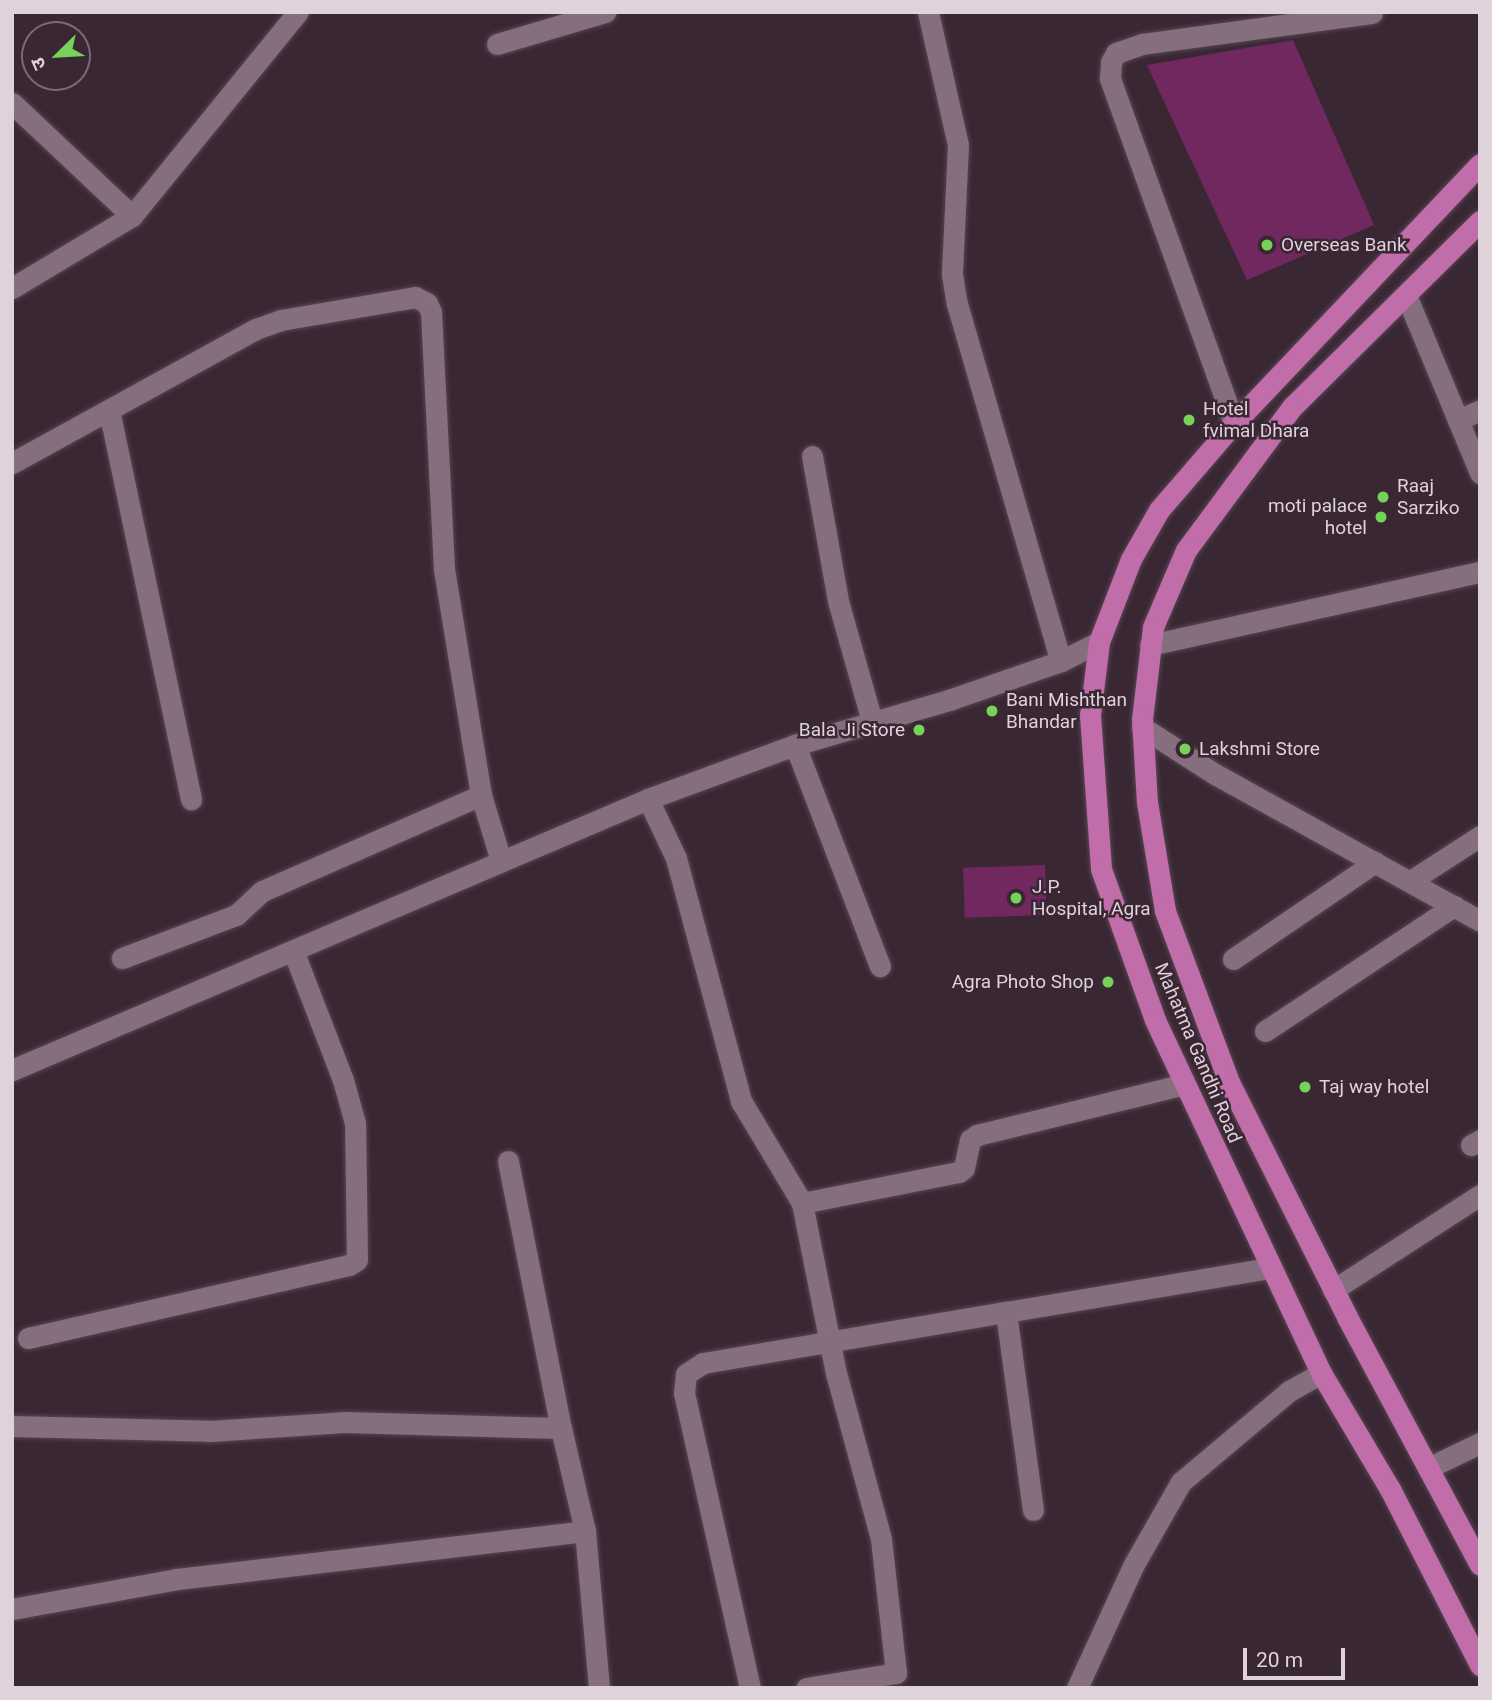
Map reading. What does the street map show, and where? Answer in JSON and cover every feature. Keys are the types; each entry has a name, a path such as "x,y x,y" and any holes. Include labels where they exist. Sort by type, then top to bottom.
{"highway":[{"name":"Mahatma Gandhi Road","path":"1480,164 1234,423 1159,510 1131,559 1099,642 1090,715 1101,869 1154,1020 1269,1268 1321,1373 1390,1489 1480,1665"},
{"name":"Mahatma Gandhi Road","path":"1480,221 1292,407 1186,550 1153,627 1142,727 1147,802 1165,911 1229,1082 1333,1290 1480,1565"}],"street":[{"path":"12,288 132,216 298,12"},
{"path":"497,44 605,12"},
{"path":"928,12 958,145 952,274 957,304 1061,661"},
{"path":"1234,423 1110,78 1111,62 1116,53 1142,44 1372,13"},
{"path":"12,103 132,216"},
{"path":"1406,295 1480,473"},
{"path":"12,463 256,329 281,320 415,297 427,303 444,569 481,794 501,861"},
{"path":"1458,420 1480,410"},
{"path":"109,411 191,799"},
{"path":"813,456 838,601 872,721"},
{"path":"1150,645 1480,572"},
{"path":"12,1070 294,953 648,799 794,745 1061,661 1099,642"},
{"path":"1142,727 1215,774 1412,880 1480,920"},
{"path":"794,745 880,966"},
{"path":"122,957 236,915 262,891 481,794"},
{"path":"648,799 676,858 741,1101 802,1203 830,1344 881,1539 898,1667 887,1677 806,1688"},
{"path":"1412,880 1480,836"},
{"path":"1233,959 1375,862"},
{"path":"1265,1031 1454,906"},
{"path":"28,1338 349,1265 357,1260 355,1124 294,953"},
{"path":"802,1203 959,1172 964,1168 970,1140 977,1135 1184,1084"},
{"path":"508,1161 561,1428 585,1531 599,1688"},
{"path":"1333,1290 1480,1195"},
{"path":"750,1688 683,1384 686,1374 703,1363 830,1344 1269,1268"},
{"path":"1006,1312 1033,1510"},
{"path":"1077,1688 1133,1566 1181,1482 1289,1391 1321,1373"},
{"path":"12,1426 210,1431 344,1422 561,1428"},
{"path":"1428,1468 1480,1443"},
{"path":"12,1609 177,1579 585,1531"}],"building":[{"path":"1293,40 1374,225 1247,280 1147,65"},
{"path":"1045,865 1047,915 965,918 963,868"}],"place":[{"name":"Overseas Bank","path":"1267,245"},
{"name":"Hotel fvimal Dhara","path":"1189,420"},
{"name":"Raaj Sarziko","path":"1383,497"},
{"name":"moti palace hotel","path":"1381,517"},
{"name":"Bani Mishthan Bhandar","path":"992,711"},
{"name":"Bala Ji Store","path":"919,730"},
{"name":"Lakshmi Store","path":"1185,749"},
{"name":"J.P. Hospital, Agra","path":"1016,898"},
{"name":"Agra Photo Shop","path":"1108,982"},
{"name":"Taj way hotel","path":"1305,1087"}]}
